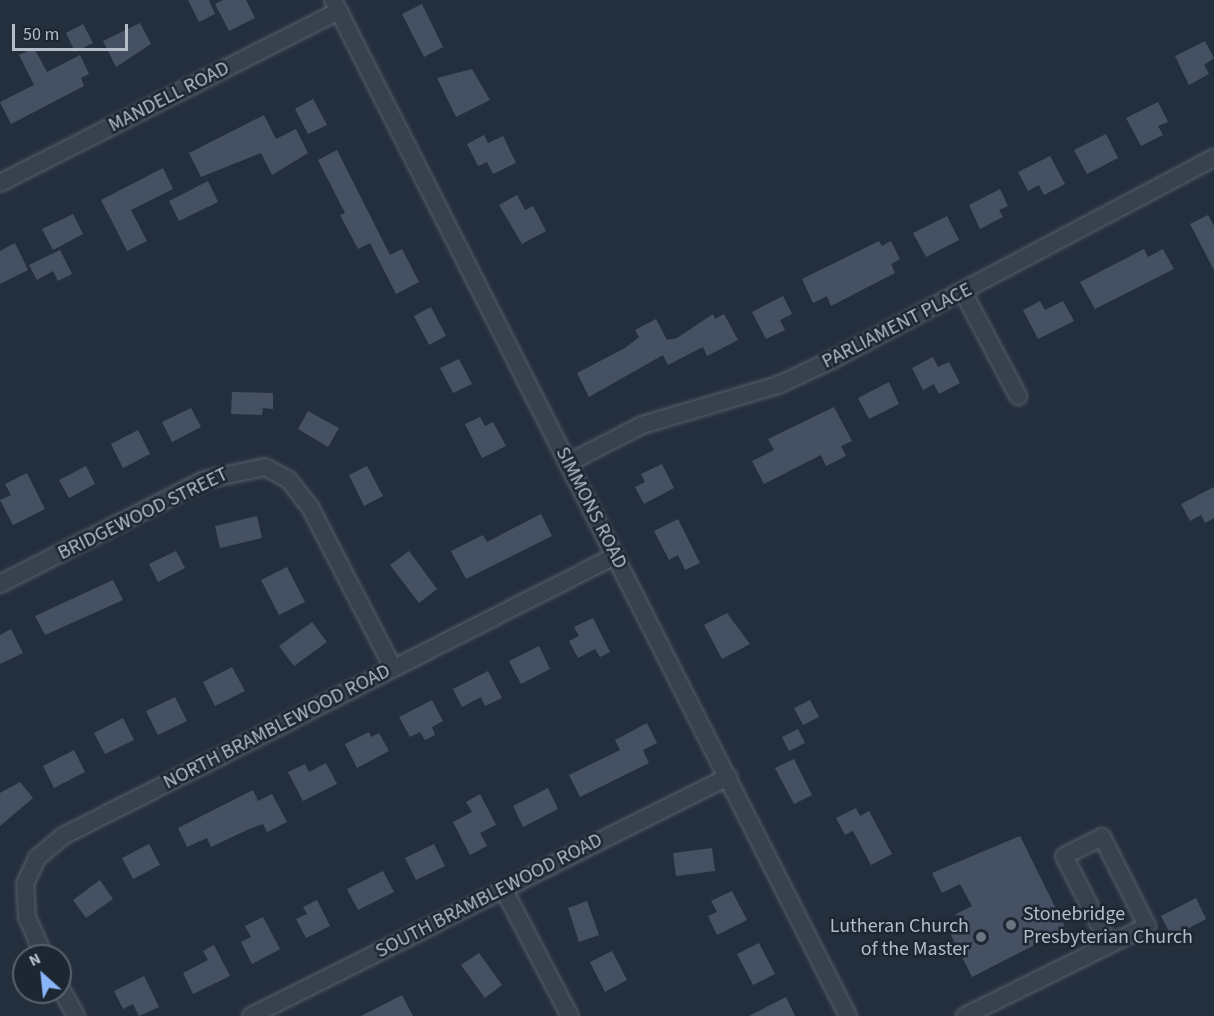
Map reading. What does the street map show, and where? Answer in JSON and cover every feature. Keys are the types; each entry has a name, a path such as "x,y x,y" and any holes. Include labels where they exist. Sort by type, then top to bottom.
{"street":[{"name":"MANDELL ROAD","path":"0,183 336,6"},
{"name":"SIMMONS ROAD","path":"336,6 848,1016"},
{"name":"PARLIAMENT PLACE","path":"568,464 677,412 778,385 963,292 1214,158"},
{"path":"963,292 1018,396"},
{"name":"BRIDGEWOOD STREET","path":"0,584 204,480 265,467 288,479 310,507 393,668"},
{"name":"NORTH BRAMBLEWOOD ROAD","path":"40,944 24,895 29,873 45,849 102,814 615,556"},
{"name":"SOUTH BRAMBLEWOOD ROAD","path":"251,1016 728,777"},
{"path":"965,1016 1146,926 1102,837 1064,856 1109,944"},
{"path":"504,890 570,1016"}],"building":[{"path":"188,0 209,0 215,14 199,22"},
{"path":"223,0 246,0 255,18 229,31 215,4"},
{"path":"422,4 443,47 424,57 402,14"},
{"path":"140,23 151,44 116,67 103,41"},
{"path":"83,24 93,43 75,52 66,33"},
{"path":"1205,41 1214,58 1204,65 1209,74 1189,85 1175,56"},
{"path":"34,48 47,72 80,55 89,74 81,78 84,86 11,124 0,102 34,85 19,55"},
{"path":"472,69 490,100 456,117 437,78"},
{"path":"313,99 327,125 308,134 295,109"},
{"path":"1158,102 1168,122 1158,126 1163,135 1141,146 1126,118"},
{"path":"264,115 276,139 296,129 308,153 272,175 261,153 201,177 189,153"},
{"path":"1106,134 1118,158 1087,174 1074,150"},
{"path":"484,135 488,143 503,136 516,163 493,174 487,162 478,166 467,144"},
{"path":"337,150 390,255 402,249 419,282 396,294 370,243 358,249 340,215 345,213 318,160"},
{"path":"1050,156 1065,184 1044,195 1039,185 1028,191 1018,172"},
{"path":"163,168 173,189 131,210 147,241 127,251 101,200"},
{"path":"208,181 218,202 179,221 169,201"},
{"path":"1000,189 1008,206 999,210 1003,217 980,229 969,205"},
{"path":"517,195 525,210 533,206 546,231 522,244 499,205"},
{"path":"73,214 83,234 53,250 42,229"},
{"path":"1208,215 1214,226 1214,270 1190,224"},
{"path":"947,216 959,240 926,257 913,233"},
{"path":"879,241 882,246 891,241 900,259 891,264 895,273 831,306 827,296 813,303 802,279"},
{"path":"15,243 28,270 0,284 0,251"},
{"path":"1144,249 1148,257 1163,249 1174,269 1095,309 1080,282"},
{"path":"60,250 72,274 58,281 53,271 37,280 29,265"},
{"path":"783,296 792,314 780,320 785,330 766,339 752,312"},
{"path":"1040,301 1045,310 1063,301 1074,321 1038,339 1023,310"},
{"path":"431,307 446,336 429,345 414,316"},
{"path":"713,314 715,319 724,314 738,340 707,356 703,347 668,365 663,355 589,397 577,373 625,348 639,337 635,330 656,319 667,340 677,338"},
{"path":"933,357 938,367 949,362 960,383 939,394 934,384 923,390 912,368"},
{"path":"459,359 472,384 453,393 440,368"},
{"path":"889,382 899,404 869,419 858,398"},
{"path":"232,392 273,393 273,409 263,408 262,415 231,414"},
{"path":"834,407 852,441 841,446 846,456 826,466 821,455 764,484 752,461 774,450 768,439"},
{"path":"191,408 201,427 172,442 162,422"},
{"path":"308,411 339,428 328,447 298,429"},
{"path":"480,417 485,426 493,422 506,446 482,458 465,424"},
{"path":"138,430 150,454 123,468 111,444"},
{"path":"662,464 674,488 644,504 635,487 645,482 641,474"},
{"path":"86,466 95,484 69,498 59,480"},
{"path":"367,466 383,496 364,506 349,475"},
{"path":"27,473 45,509 13,525 0,500 11,495 5,484"},
{"path":"1214,487 1214,518 1205,523 1201,515 1190,521 1181,504"},
{"path":"541,514 552,536 466,579 451,551 483,535 487,542"},
{"path":"257,516 262,538 220,548 215,526"},
{"path":"678,519 700,563 685,570 678,555 669,560 654,531"},
{"path":"176,551 185,568 158,582 149,564"},
{"path":"409,551 437,589 419,603 390,565"},
{"path":"287,567 305,602 279,615 261,580"},
{"path":"113,580 123,600 45,635 35,616"},
{"path":"727,613 750,644 722,659 704,625"},
{"path":"593,618 610,652 600,657 595,649 578,658 569,641 579,636 574,627"},
{"path":"312,622 327,642 294,666 279,646"},
{"path":"11,629 23,653 0,664 0,635"},
{"path":"539,646 550,669 521,684 509,661"},
{"path":"232,667 245,691 215,706 203,682"},
{"path":"488,671 502,698 485,706 481,697 462,707 453,689"},
{"path":"175,697 187,721 158,735 146,711"},
{"path":"432,700 443,721 432,727 435,735 425,740 420,732 410,737 399,717"},
{"path":"810,700 819,717 803,725 794,708"},
{"path":"123,718 134,740 105,754 94,733"},
{"path":"647,723 657,743 643,750 649,763 580,797 569,775 620,750 615,740"},
{"path":"798,729 805,743 789,751 782,737"},
{"path":"369,732 371,737 379,733 389,751 357,768 345,744"},
{"path":"74,750 85,772 54,788 43,766"},
{"path":"794,759 812,795 794,804 775,768"},
{"path":"326,763 337,784 303,801 288,772 305,764 309,772"},
{"path":"20,782 33,798 0,826 0,793"},
{"path":"548,788 558,809 523,827 513,806"},
{"path":"253,790 258,801 272,794 287,822 267,832 263,824 211,847 207,838 187,847 178,828"},
{"path":"480,794 496,825 480,833 487,846 470,855 453,822 472,812 466,802"},
{"path":"856,808 860,816 869,811 892,854 871,865 853,831 845,835 836,818"},
{"name":"Lutheran Church of the Master","path":"1020,836 1066,929 972,977 951,935 964,929 956,914 972,906 960,884 942,893 932,873"},
{"path":"149,844 160,865 133,879 122,858"},
{"path":"434,844 445,866 416,880 405,858"},
{"path":"712,848 715,871 676,876 673,853"},
{"path":"383,871 394,892 358,910 347,889"},
{"path":"100,880 113,899 86,918 73,900"},
{"path":"732,891 747,920 717,935 708,916 717,912 711,901"},
{"path":"1196,898 1206,919 1172,937 1161,916"},
{"path":"317,900 330,926 306,938 296,919 307,914 303,907"},
{"path":"587,901 599,935 579,942 568,908"},
{"path":"263,917 280,949 252,964 241,942 251,937 245,926"},
{"path":"759,943 775,974 753,985 737,954"},
{"path":"214,945 230,976 193,994 183,973 208,960 203,951"},
{"path":"612,951 627,980 605,992 590,962"},
{"path":"479,953 502,985 485,998 461,965"},
{"path":"144,976 159,1007 139,1016 133,1004 123,1009 114,991"},
{"path":"402,995 413,1016 361,1016"},
{"path":"786,997 795,1016 749,1016"}],"place":[{"name":"Stonebridge Presbyterian Church","path":"1011,925"},
{"name":"Lutheran Church of the Master","path":"981,937"}]}
